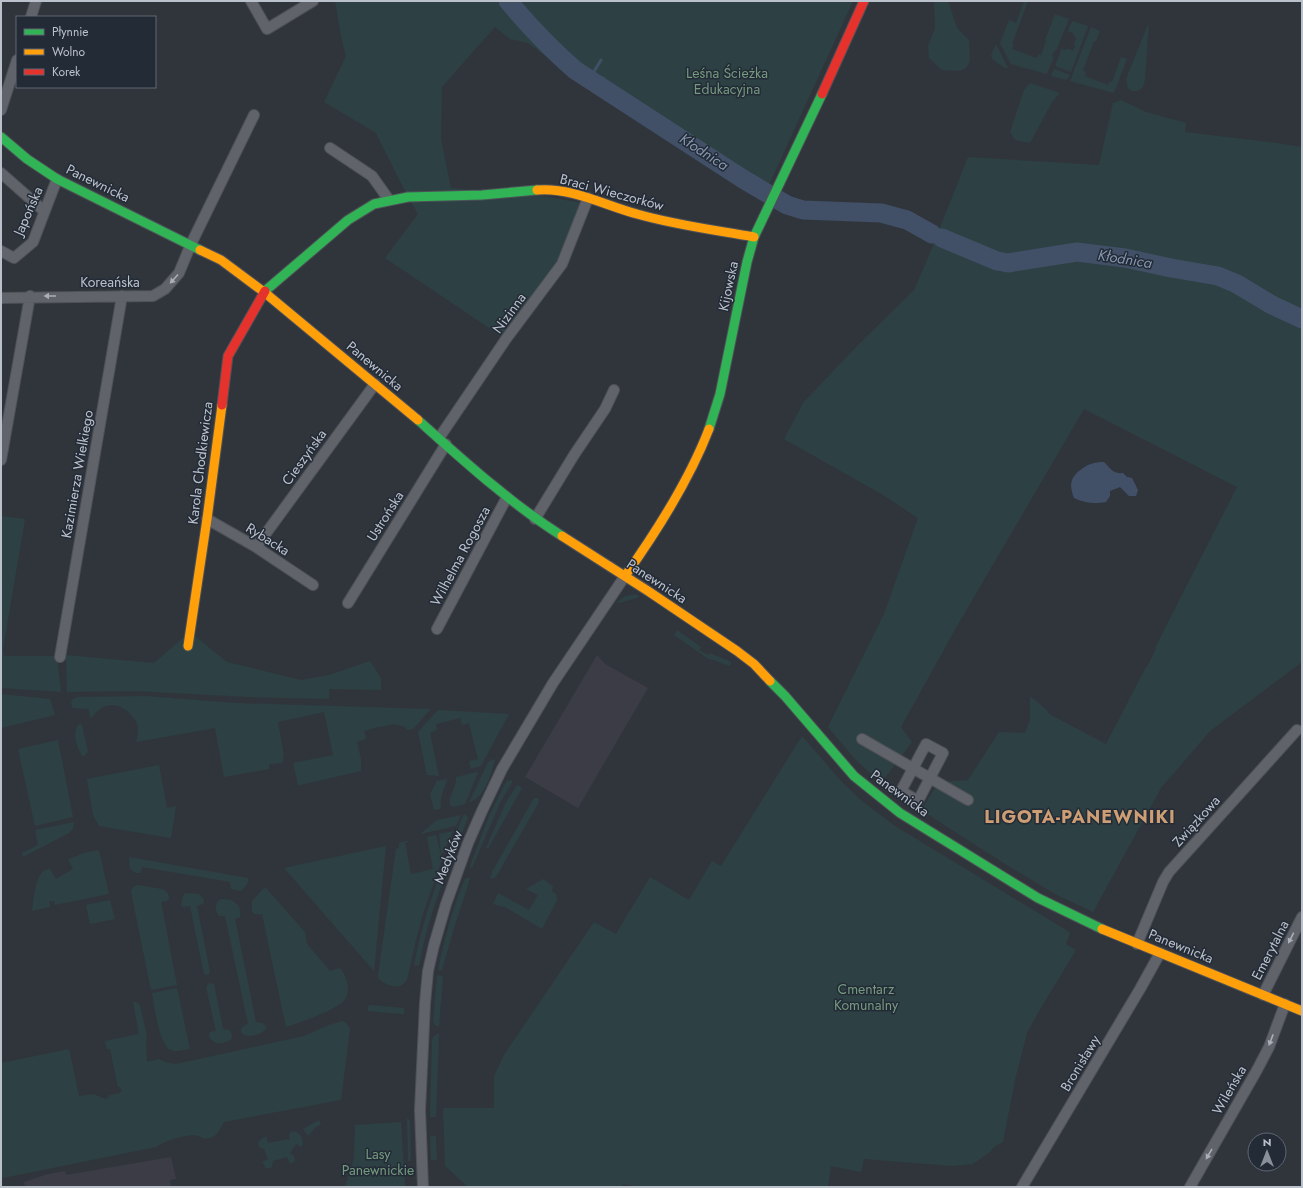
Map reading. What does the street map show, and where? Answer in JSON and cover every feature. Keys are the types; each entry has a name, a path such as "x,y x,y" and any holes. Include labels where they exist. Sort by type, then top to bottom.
{"street":[{"path":"31,16 36,1"},
{"path":"250,1 267,29 313,1"},
{"name":"Kijowska","path":"624,576 640,555 688,477 712,421 720,394 754,237 815,110 864,1"},
{"path":"1,110 16,63"},
{"path":"191,244 254,115"},
{"name":"Panewnicka","path":"1,136 27,159 57,179 221,260 264,292 535,519 738,651 754,664 785,696 854,776 865,787 891,807 1038,898 1084,921 1302,1011"},
{"path":"330,148 372,176 389,200"},
{"path":"1,173 44,211"},
{"name":"Japońska","path":"1,251 14,258 33,242 57,179"},
{"name":"Braci Wieczorków","path":"264,292 348,220 361,211 374,204 408,197 482,195 550,190 568,192 636,214 668,222 754,237"},
{"name":"Nizinna","path":"443,441 506,339 562,264 588,198"},
{"name":"Koreańska","path":"1,298 30,296 153,296 165,289 179,274 191,244"},
{"name":"Karola Chodkiewicza","path":"188,646 207,519 228,356 264,292"},
{"path":"1,460 30,296"},
{"name":"Kazimierza Wielkiego","path":"60,657 122,296"},
{"name":"Cieszyńska","path":"256,547 375,384"},
{"path":"535,519 574,455 602,414 614,390"},
{"name":"Ustrońska","path":"348,603 443,441"},
{"name":"Wilhelma Rogosza","path":"437,629 507,497"},
{"name":"Rybacka","path":"207,519 256,547 313,584"},
{"name":"Medyków","path":"423,1187 420,1110 422,1035 425,998 428,971 446,904 468,842 502,770 553,683 624,576"},
{"name":"Związkowa","path":"1137,944 1163,882 1169,872 1297,730"},
{"path":"862,739 968,800"},
{"path":"891,807 926,744 943,753 918,801 901,791"},
{"name":"Emerytalna","path":"1263,995 1302,917"},
{"name":"Bronisławy","path":"1022,1187 1160,953"},
{"name":"Wileńska","path":"1190,1187 1257,1070 1285,1004"}],"shaded area":[{"path":"597,655 605,664 648,688 578,808 525,777"},
{"path":"171,1157 176,1179 170,1180 171,1187 25,1187 24,1182 48,1174 65,1171 66,1175"}],"green space":[{"name":"Leśna Ścieżka Edukacyjna","path":"335,1 853,1 769,185 759,197 590,90 528,43 510,39 495,27 442,87 441,139 451,188 549,197 582,203 558,260 501,336 385,258 418,214 376,133 324,102 346,56"},
{"path":"934,1 948,1 957,28 969,40 970,61 966,68 959,71 942,70 929,58 928,46 935,28"},
{"path":"1024,1 1028,1 1012,44 1014,44 1012,49 1037,58 1039,54 1041,55 1055,14 1069,19 1056,51 1054,51 1052,56 1054,57 1047,74 1011,64 1000,43 1009,20 1016,23"},
{"path":"1072,21 1088,26 1071,72 1055,66 1063,46 1063,50 1069,49 1073,51 1075,47 1074,44 1076,39 1073,33 1068,31"},
{"path":"1149,22 1145,80 1143,87 1138,91 1131,91 1128,88 1126,79"},
{"path":"1091,27 1100,31 1096,41 1094,41 1083,70 1086,72 1085,76 1108,85 1110,81 1112,82 1121,57 1127,59 1114,93 1070,81"},
{"path":"996,44 1008,68 1005,68 992,59 991,55"},
{"path":"1054,69 1070,75 1067,80 1051,76"},
{"path":"1030,83 1060,93 1052,102 1030,143 1015,140 1010,132 1024,90"},
{"path":"1121,100 1146,112 1186,123 1185,132 1302,147 1302,662 1210,731 1161,788 1093,912 1055,894 921,810 939,782 968,780 999,732 1025,733 1030,720 1030,696 1047,710 1049,714 1106,744 1147,667 1156,649 1155,648 1237,487 1084,409 957,626 901,727 912,742 881,783 855,759 828,727 884,614 918,518 883,495 784,439 803,403 855,348 914,290 968,157 1099,165 1113,103"},
{"path":"1,516 25,519 3,649 4,656 57,656 61,692 1,688"},
{"path":"636,594 640,597 619,603 617,602 625,596"},
{"path":"677,630 701,647 699,650 708,655 710,653 731,662 730,666 707,658 674,635"},
{"path":"196,637 227,662 301,680 329,675 370,661 381,678 381,690 329,689 329,699 249,697 134,691 67,692 66,655 154,663 183,638"},
{"path":"1,694 50,699 55,715 1,728"},
{"path":"146,696 235,703 431,709 413,729 407,730 405,727 394,724 364,731 366,739 357,742 361,759 361,771 298,785 293,763 333,755 324,712 278,722 284,755 282,763 269,764 269,769 224,777 215,728 136,742 138,731 137,723 122,707 116,705 105,706 95,713 91,719 88,708 73,708 71,704 72,700 77,697"},
{"path":"438,710 509,714 481,766 471,769 469,761 478,759 469,723 462,725 460,718 436,724 437,730 430,733 439,776 427,775 418,732"},
{"path":"80,724 82,725 88,752 84,756 82,756 78,749 75,736 76,729"},
{"name":"Cmentarz Komunalny","path":"802,736 841,781 862,801 895,826 1070,933 1066,944 1076,950 1027,1033 1015,1080 1003,1142 994,1147 990,1152 973,1164 952,1166 864,1159 861,1172 831,1166 828,1187 639,1187 623,1184 622,1187 468,1187 445,1166 443,1108 494,1108 494,1076 504,1055 594,922 616,934 650,877 689,900 712,861 721,866"},
{"path":"58,740 73,817 35,826 18,749"},
{"path":"493,759 495,760 483,791 480,796 469,803 488,762"},
{"path":"159,765 167,808 176,806 171,838 99,826 93,815 87,779"},
{"path":"478,773 465,804 453,807 450,805 450,798 456,777"},
{"path":"447,779 441,797 441,808 434,810 430,794 437,781"},
{"path":"511,780 513,781 501,801 471,870 470,866 489,816 506,782"},
{"path":"517,785 522,788 488,849 486,848 506,802"},
{"path":"534,798 538,798 539,802 496,877 490,879 492,872"},
{"path":"464,814 468,818 433,909 419,966 414,965 423,926 435,888"},
{"path":"461,815 456,826 420,834 437,820"},
{"path":"74,822 73,829 69,833 23,857 22,853 38,845 35,830"},
{"path":"453,831 443,853 441,853 439,834"},
{"path":"436,835 442,859 422,917 407,980 401,986 389,985 379,979 378,975 396,849 399,848 399,843 409,841 405,843 411,874 433,869 427,837"},
{"path":"386,846 374,971 284,868"},
{"path":"99,850 109,894 55,905 54,901 49,901 50,907 32,911 36,885 41,873 50,869 56,879 73,869 68,860 69,859 84,853"},
{"path":"129,857 248,878 248,882 241,891 231,889 230,882 142,867 141,873 136,873 130,869"},
{"path":"470,877 442,970 438,970 453,912 465,879"},
{"path":"543,879 553,886 552,891 556,894 557,900 542,929 505,907 493,904 498,893 529,910 538,895 526,889"},
{"path":"138,885 162,889 168,894 169,899 161,902 177,985 151,990 131,892 133,887"},
{"path":"265,887 305,932 307,944 330,971 339,968 341,969 348,984 348,992 342,1003 318,1015 286,1027 262,914 254,914 252,911 252,901"},
{"path":"185,893 199,894 204,900 203,904 197,906 210,972 208,975 204,974 190,906 183,907 181,905"},
{"path":"221,899 233,901 240,909 240,917 235,919 256,1022 265,1025 266,1029 254,1036 245,1035 241,1030 248,1024 225,916 219,916 216,910 217,902"},
{"path":"110,900 115,919 90,924 86,905"},
{"path":"437,975 443,976 439,1027 433,1022"},
{"path":"209,983 214,984 223,1029 230,1030 232,1035 231,1039 222,1043 213,1041 209,1036 210,1032 216,1031 206,987"},
{"path":"177,988 190,1049 176,1051 169,1049 162,1039 152,993"},
{"path":"133,1002 140,1005 147,1037 147,1062 159,1059 176,1064 304,1036 342,1021 350,1028 341,1100 224,1122 213,1136 207,1139 194,1135 184,1136 169,1140 156,1147 3,1178 1,1177 1,1063 69,1049 79,1096 92,1094 105,1099 108,1098 109,1095 120,1093 122,1091 120,1087 118,1087 110,1049 107,1049 105,1041 139,1034"},
{"path":"370,1005 403,1008 404,1014 368,1011 368,1007"},
{"path":"439,1033 436,1117 430,1117 432,1040 434,1036"},
{"path":"407,1117 410,1121 411,1161 408,1161"},
{"path":"319,1120 321,1125 316,1127 308,1136 303,1129"},
{"name":"Lasy Panewnickie","path":"401,1122 405,1187 345,1187 354,1159 355,1125"},
{"path":"292,1131 300,1134 303,1141 302,1147 296,1144 290,1153 294,1156 295,1161 290,1164 287,1157 273,1161 272,1167 266,1168 262,1162 268,1159 264,1149 259,1146 258,1143 260,1140 266,1136 268,1143 290,1139 289,1134"},
{"path":"430,1136 436,1136 436,1160 431,1160"}],"water":[{"path":"1104,462 1114,472 1123,473 1127,477 1132,478 1138,490 1136,496 1129,496 1120,487 1110,491 1110,496 1106,502 1090,503 1074,498 1071,485 1075,475 1083,468 1093,463"}],"waterway":[{"name":"Kłodnica","path":"508,1 540,37 575,70 743,179 787,205 803,210 881,213 907,220 932,234"},
{"path":"587,78 595,70 601,60"},
{"name":"Kłodnica","path":"597,85 603,78"},
{"name":"Kłodnica","path":"942,238 997,261 1008,263 1077,252 1125,258 1218,276 1237,284 1272,305 1302,319"}],"traffic: fast":[{"path":"709,429 720,394 747,262 754,237 822,94"},
{"path":"1,137 27,159 57,179 200,250"},
{"path":"265,291 348,220 374,204 408,197 482,195 537,190"},
{"path":"418,420 506,496 562,536"},
{"path":"770,681 785,696 854,776 900,813 1038,898 1102,929"}],"traffic: slow":[{"path":"537,190 562,191 651,218 754,237"},
{"path":"200,250 221,260 264,292 418,420"},
{"path":"188,646 222,405"},
{"path":"625,576 672,505 692,468 709,429"},
{"path":"562,536 648,591 737,651 754,664 770,681"},
{"path":"1102,929 1302,1011"}],"traffic: jam":[{"path":"822,94 864,1"},
{"path":"222,405 228,356 265,291"}],"district":[{"name":"LIGOTA-PANEWNIKI","path":"1080,817"}]}
